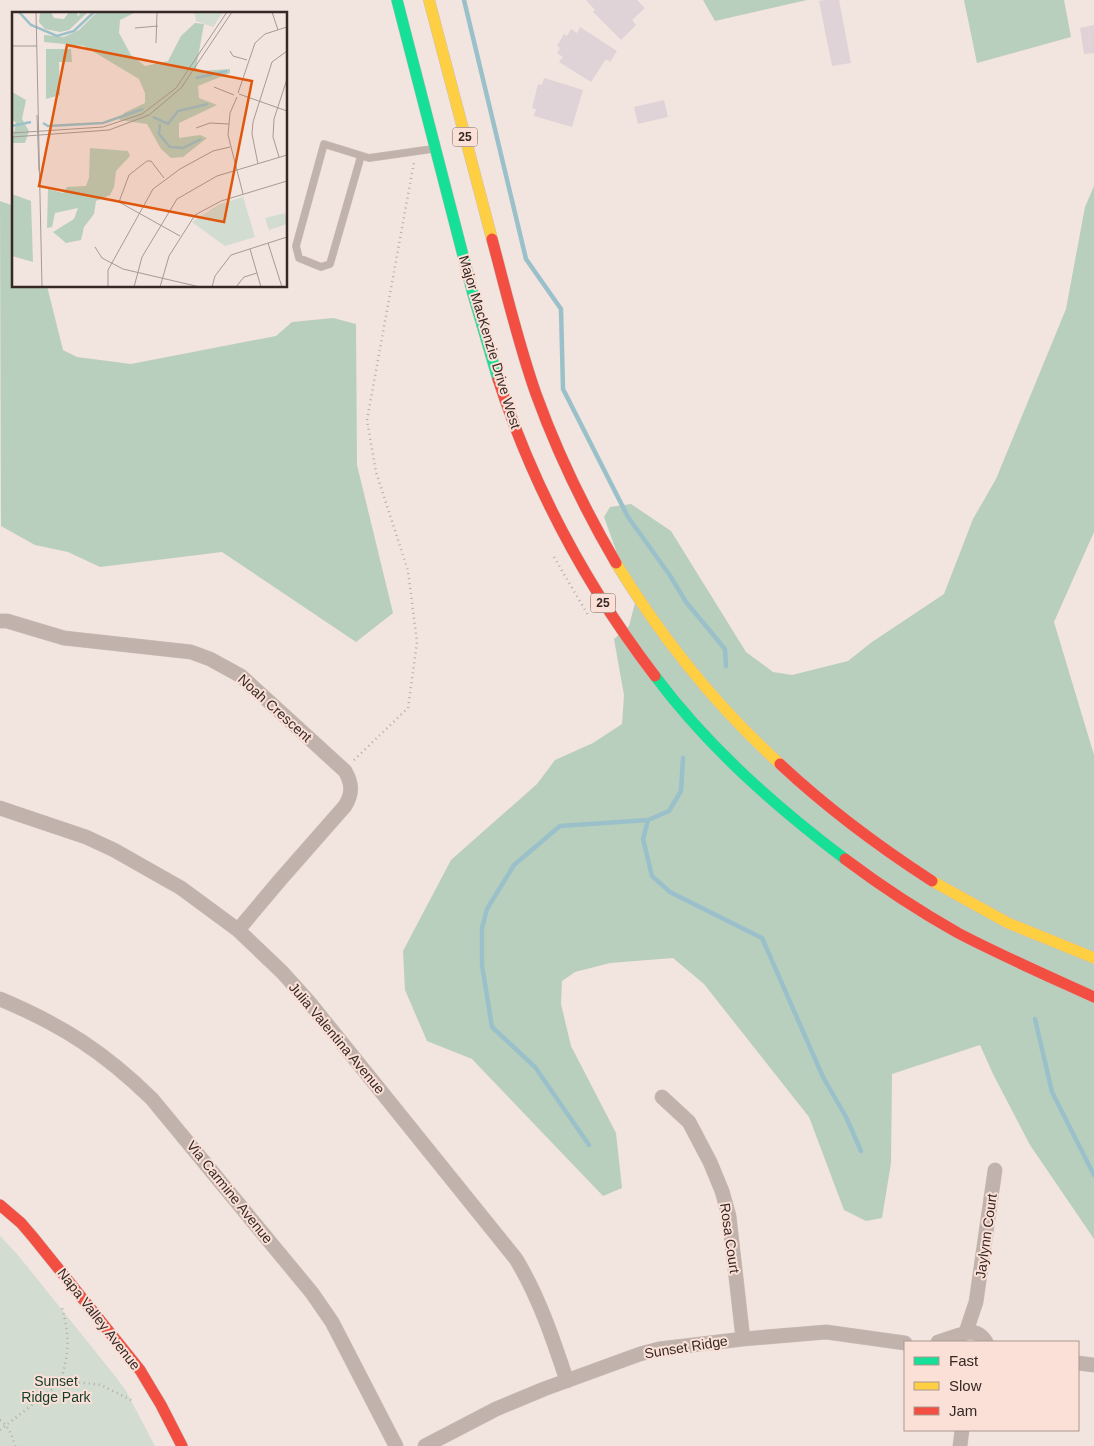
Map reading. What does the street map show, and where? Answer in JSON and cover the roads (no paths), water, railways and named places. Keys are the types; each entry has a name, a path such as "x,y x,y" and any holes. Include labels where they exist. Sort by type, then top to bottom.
{"main road":[{"name":"Major MacKenzie Drive West","path":"397,0 477,307 496,372 522,445 572,551 599,597 653,674 694,725 736,768 793,819 854,867 939,922 1012,959 1094,997"},
{"name":"Major MacKenzie Drive West","path":"428,0 500,275 536,392 558,448 583,502 616,563 654,622 687,666 723,708 781,767 873,842 933,882 998,918 1094,958"},
{"name":"Napa Valley Avenue","path":"0,1205 34,1237 128,1353 152,1388 182,1446"}],"street":[{"name":"Noah Crescent","path":"0,621 7,621 64,638 191,652 210,659 241,676 345,771 350,780 351,790 346,806 238,930"},
{"name":"Julia Valentina Avenue","path":"0,808 86,837 134,861 181,888 238,930 282,972 309,1002 436,1158 516,1260 537,1298 567,1381"},
{"name":"Via Carmine Avenue","path":"0,999 67,1031 120,1069 152,1099 312,1294 332,1322 396,1446"},
{"name":"Rosa Court","path":"662,1097 689,1122 722,1190 729,1216 743,1339"},
{"name":"Jaylynn Court","path":"960,1337 976,1302 995,1170"},
{"name":"Jaylynn Court","path":"976,1302 986,1340"},
{"name":"Sunset Ridge","path":"425,1446 496,1409 640,1354 659,1349 826,1332 904,1343"},
{"path":"942,1341 974,1332 986,1340"},
{"path":"1079,1363 1094,1365"},
{"path":"960,1446 962,1431"}],"lane":[{"path":"361,156 330,264 320,267 299,258 296,246 324,144 369,158 435,148"}],"waterway":[{"path":"464,0 526,259 561,309 563,389 628,517 669,574 686,602 725,649 726,666"},
{"path":"589,1145 535,1067 492,1027 482,965 482,928 487,909 514,865 560,826 648,820 669,811 681,791 683,758"},
{"path":"648,820 643,839 652,876 670,892 762,938 823,1077 846,1117 861,1151"},
{"path":"1035,1019 1052,1092 1094,1175"}],"park label":[{"name":"Sunset Ridge Park","path":"56,1389"}]}
